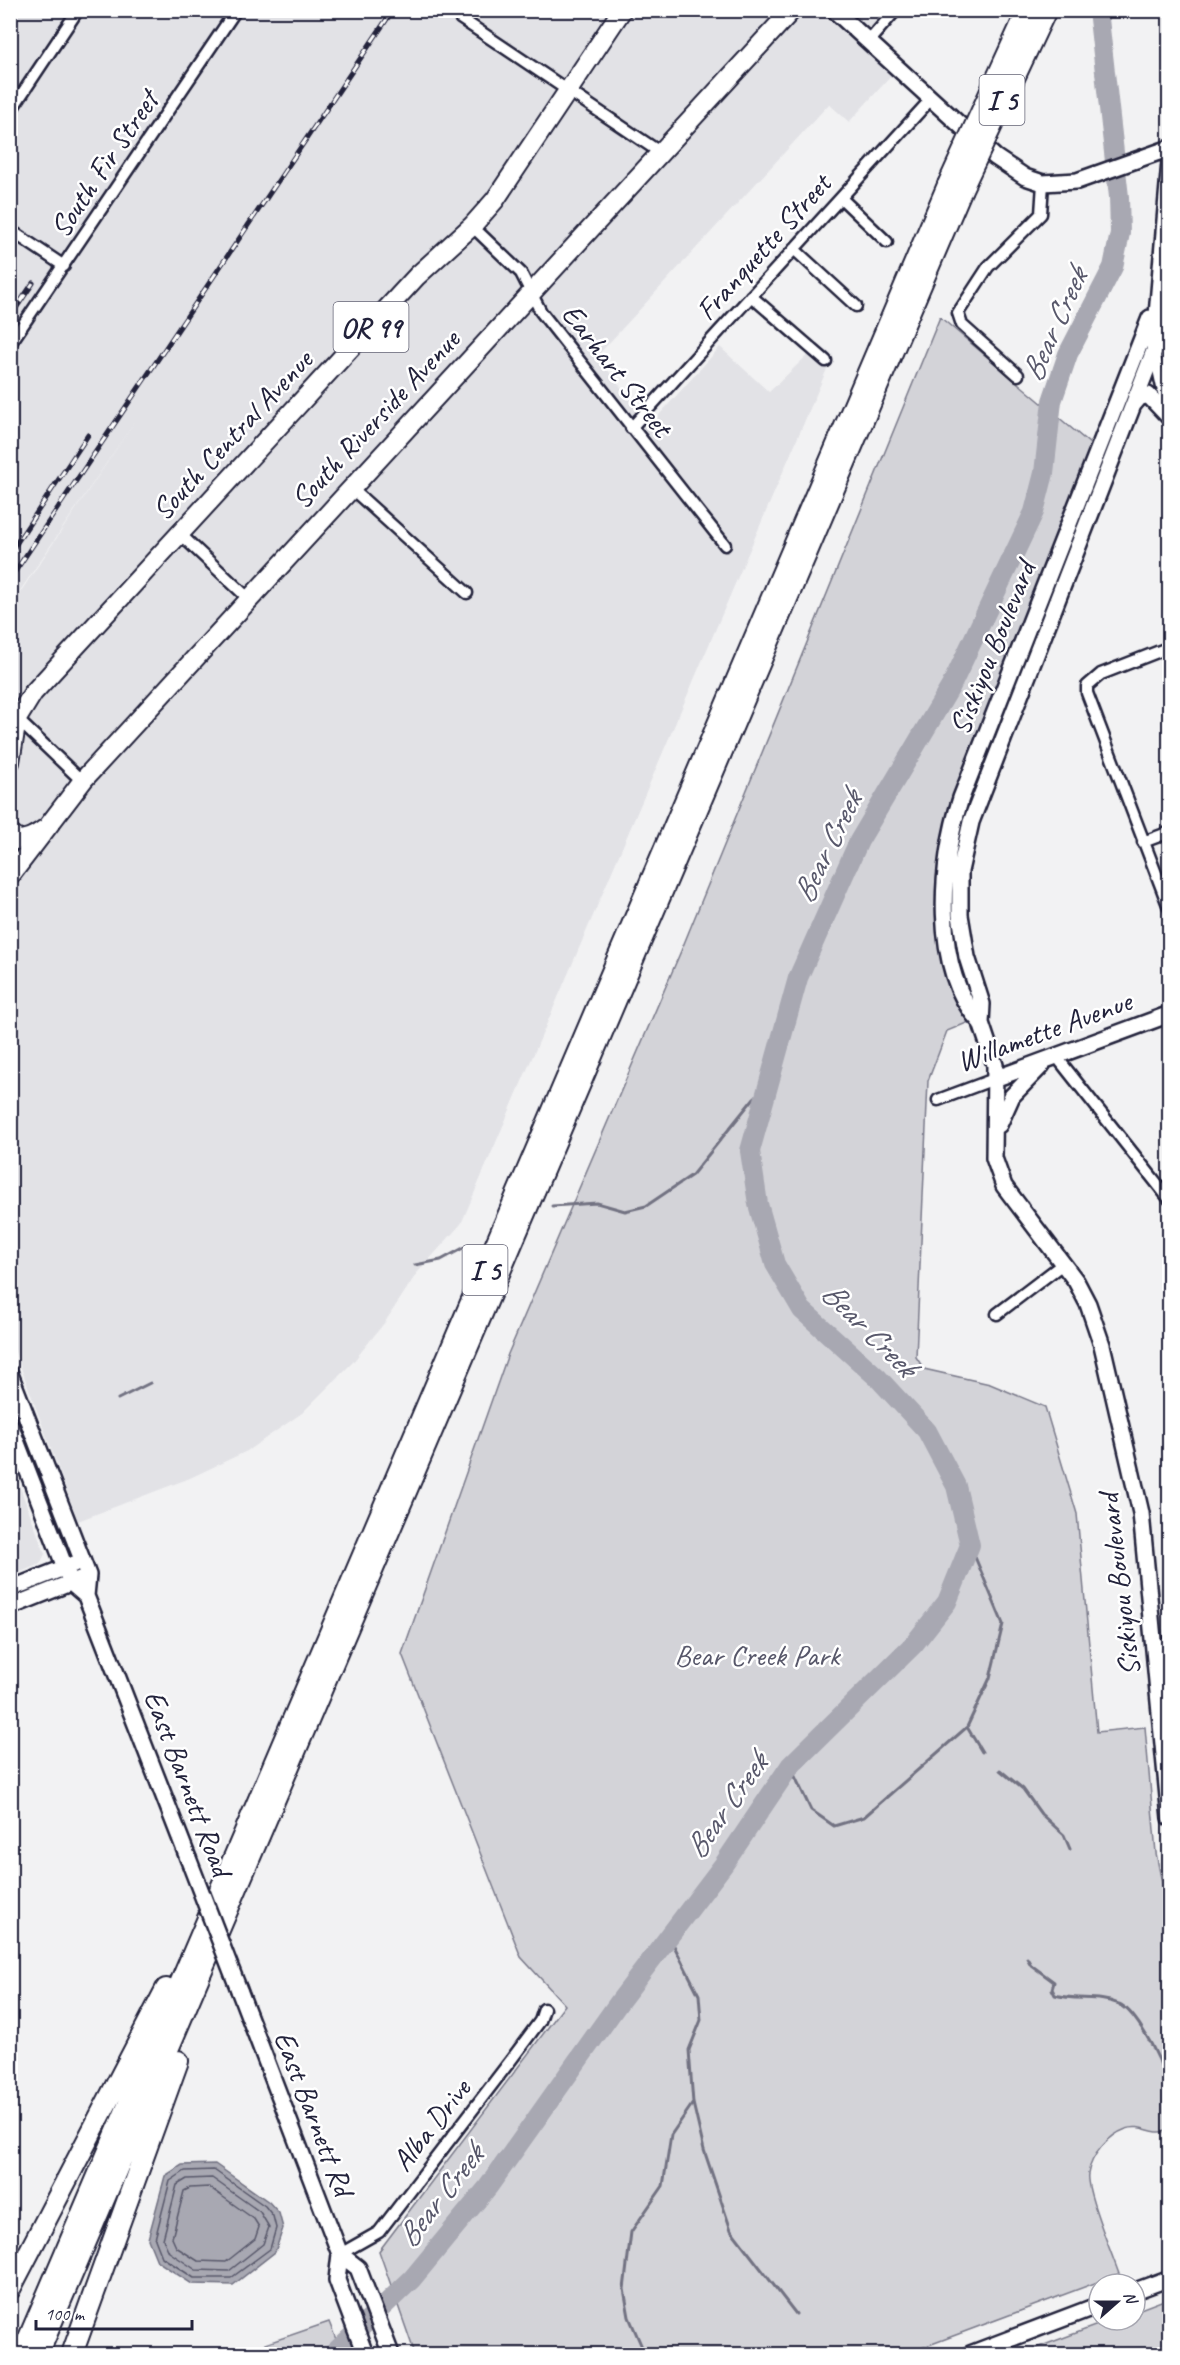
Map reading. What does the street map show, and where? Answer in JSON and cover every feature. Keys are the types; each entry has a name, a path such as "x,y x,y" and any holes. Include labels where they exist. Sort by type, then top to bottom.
{"highway":[{"name":"I 5","path":"38,2355 231,1906 1028,10"},
{"name":"I 5","path":"22,2355 222,1884 955,188 1046,10"},
{"path":"10,2289 222,1884"},
{"path":"72,2355 194,2017 231,1906"}],"main road":[{"name":"South Central Avenue","path":"10,762 17,719 33,693 417,276 472,226 502,190 622,10"},
{"name":"South Riverside Avenue","path":"10,876 82,781 792,10"},
{"path":"10,833 17,840 22,840 31,838 49,826"}],"street":[{"path":"10,112 78,10"},
{"name":"South Fir Street","path":"10,344 236,10"},
{"path":"834,10 1005,166 1025,177 1051,183 1090,178 1170,148"},
{"path":"868,42 896,10"},
{"path":"463,14 661,153"},
{"name":"Franquette Street","path":"632,429 932,99"},
{"path":"1157,298 1170,162"},
{"path":"1018,375 959,319 960,306 988,267 1041,214 1051,183"},
{"path":"841,198 887,242"},
{"name":"Earhart Street","path":"472,226 521,273 532,290 541,312 725,545"},
{"path":"10,230 64,266"},
{"path":"794,249 856,306"},
{"path":"751,296 826,361"},
{"name":"Siskiyou Boulevard","path":"1157,298 1154,351 966,837 960,871 960,915 967,957 982,1004 981,1023 997,1078 994,1142 997,1169 1004,1186 1064,1263 1088,1304 1096,1325 1121,1425 1141,1513 1170,1818"},
{"name":"Siskiyou Boulevard","path":"981,1023 968,1009 949,948 944,902 950,835 961,798 1141,346 1157,298"},
{"path":"1154,351 1169,418"},
{"path":"1133,405 1139,398 1148,395 1169,418"},
{"path":"351,488 467,593"},
{"path":"180,534 249,599"},
{"path":"1170,647 1096,677 1087,686 1170,910"},
{"path":"17,719 82,781"},
{"path":"1143,842 1170,832"},
{"name":"Willamette Avenue","path":"938,1100 1170,1014"},
{"path":"994,1142 1012,1096 1051,1058 1170,1200"},
{"path":"997,1314 1064,1263"},
{"name":"East Barnett Road","path":"10,1374 88,1575 86,1596 239,1990"},
{"name":"East Barnett Road","path":"10,1425 71,1583 86,1596"},
{"path":"10,1589 82,1561"},
{"path":"10,1607 88,1575"},
{"path":"1154,1646 1170,1643"},
{"name":"East Barnett Rd","path":"239,1990 340,2254 337,2280 365,2355"},
{"name":"Alba Drive","path":"340,2254 379,2232 517,2053 540,2021 544,2009"},
{"name":"East Barnett Rd","path":"340,2254 358,2268 391,2355"},
{"path":"1147,2287 1170,2278"},
{"path":"970,2355 1087,2310"}],"shaded area":[{"path":"11,11 905,11 867,52 893,74 849,122 829,104 597,356 650,425 720,347 769,392 818,345 833,355 461,1224 417,1273 385,1322 353,1362 302,1413 247,1451 190,1478 78,1521 11,1341 11,606 139,415 11,604"},
{"path":"11,1463 45,1554 40,1564 11,1576"}],"green space":[{"name":"Bear Creek Park","path":"940,317 1096,449 946,833 955,987 969,1022 947,1031 928,1081 916,1357 924,1369 990,1384 1045,1407 1077,1514 1097,1732 1145,1727 1156,1853 1169,1918 1169,2130 1157,2132 1138,2128 1126,2129 1113,2136 1102,2147 1090,2167 1088,2182 1118,2272 1087,2272 1087,2286 905,2354 415,2354 379,2251 565,2005 521,1957 402,1654 508,1354 681,951"},
{"path":"1169,2298 1169,2354 1020,2354 1087,2329 1087,2332 1147,2332 1147,2306"},
{"path":"329,2322 342,2354 240,2354 245,2351"}],"water":[{"path":"215,2164 269,2202 279,2213 283,2228 275,2252 233,2285 192,2284 157,2261 148,2239 165,2176 182,2165"}],"waterway":[{"name":"Bear Creek","path":"333,2354 412,2279 488,2187 620,2001 724,1864 790,1766 914,1644 947,1602 970,1545 956,1486 927,1431 878,1378 802,1310 775,1264 758,1204 750,1151 798,978 859,841 951,686 1034,512 1044,473 1052,401 1068,354 1113,267 1120,233 1119,197 1098,10"},
{"path":"552,1206 597,1203 625,1211 646,1206 692,1175 754,1098 769,1084"},
{"path":"415,1265 441,1260 465,1247"},
{"path":"118,1399 150,1383"},
{"path":"970,1545 1003,1624 990,1678 967,1727 982,1752"},
{"path":"790,1766 811,1810 834,1826 864,1817 967,1727"},
{"path":"1000,1770 1023,1789 1041,1814 1064,1835 1070,1849"},
{"path":"669,1936 699,1995 701,2020 689,2050 693,2103 704,2150 731,2230 796,2314"},
{"path":"1027,1958 1031,1965 1054,1982 1052,1989 1055,1995 1111,2001 1131,2013 1148,2038 1170,2086"},
{"path":"645,2354 629,2317 624,2289 631,2232 663,2186 671,2135 693,2103"}],"railway":[{"path":"10,579 393,10"},
{"path":"10,317 33,283"},
{"path":"10,553 88,435"}]}
